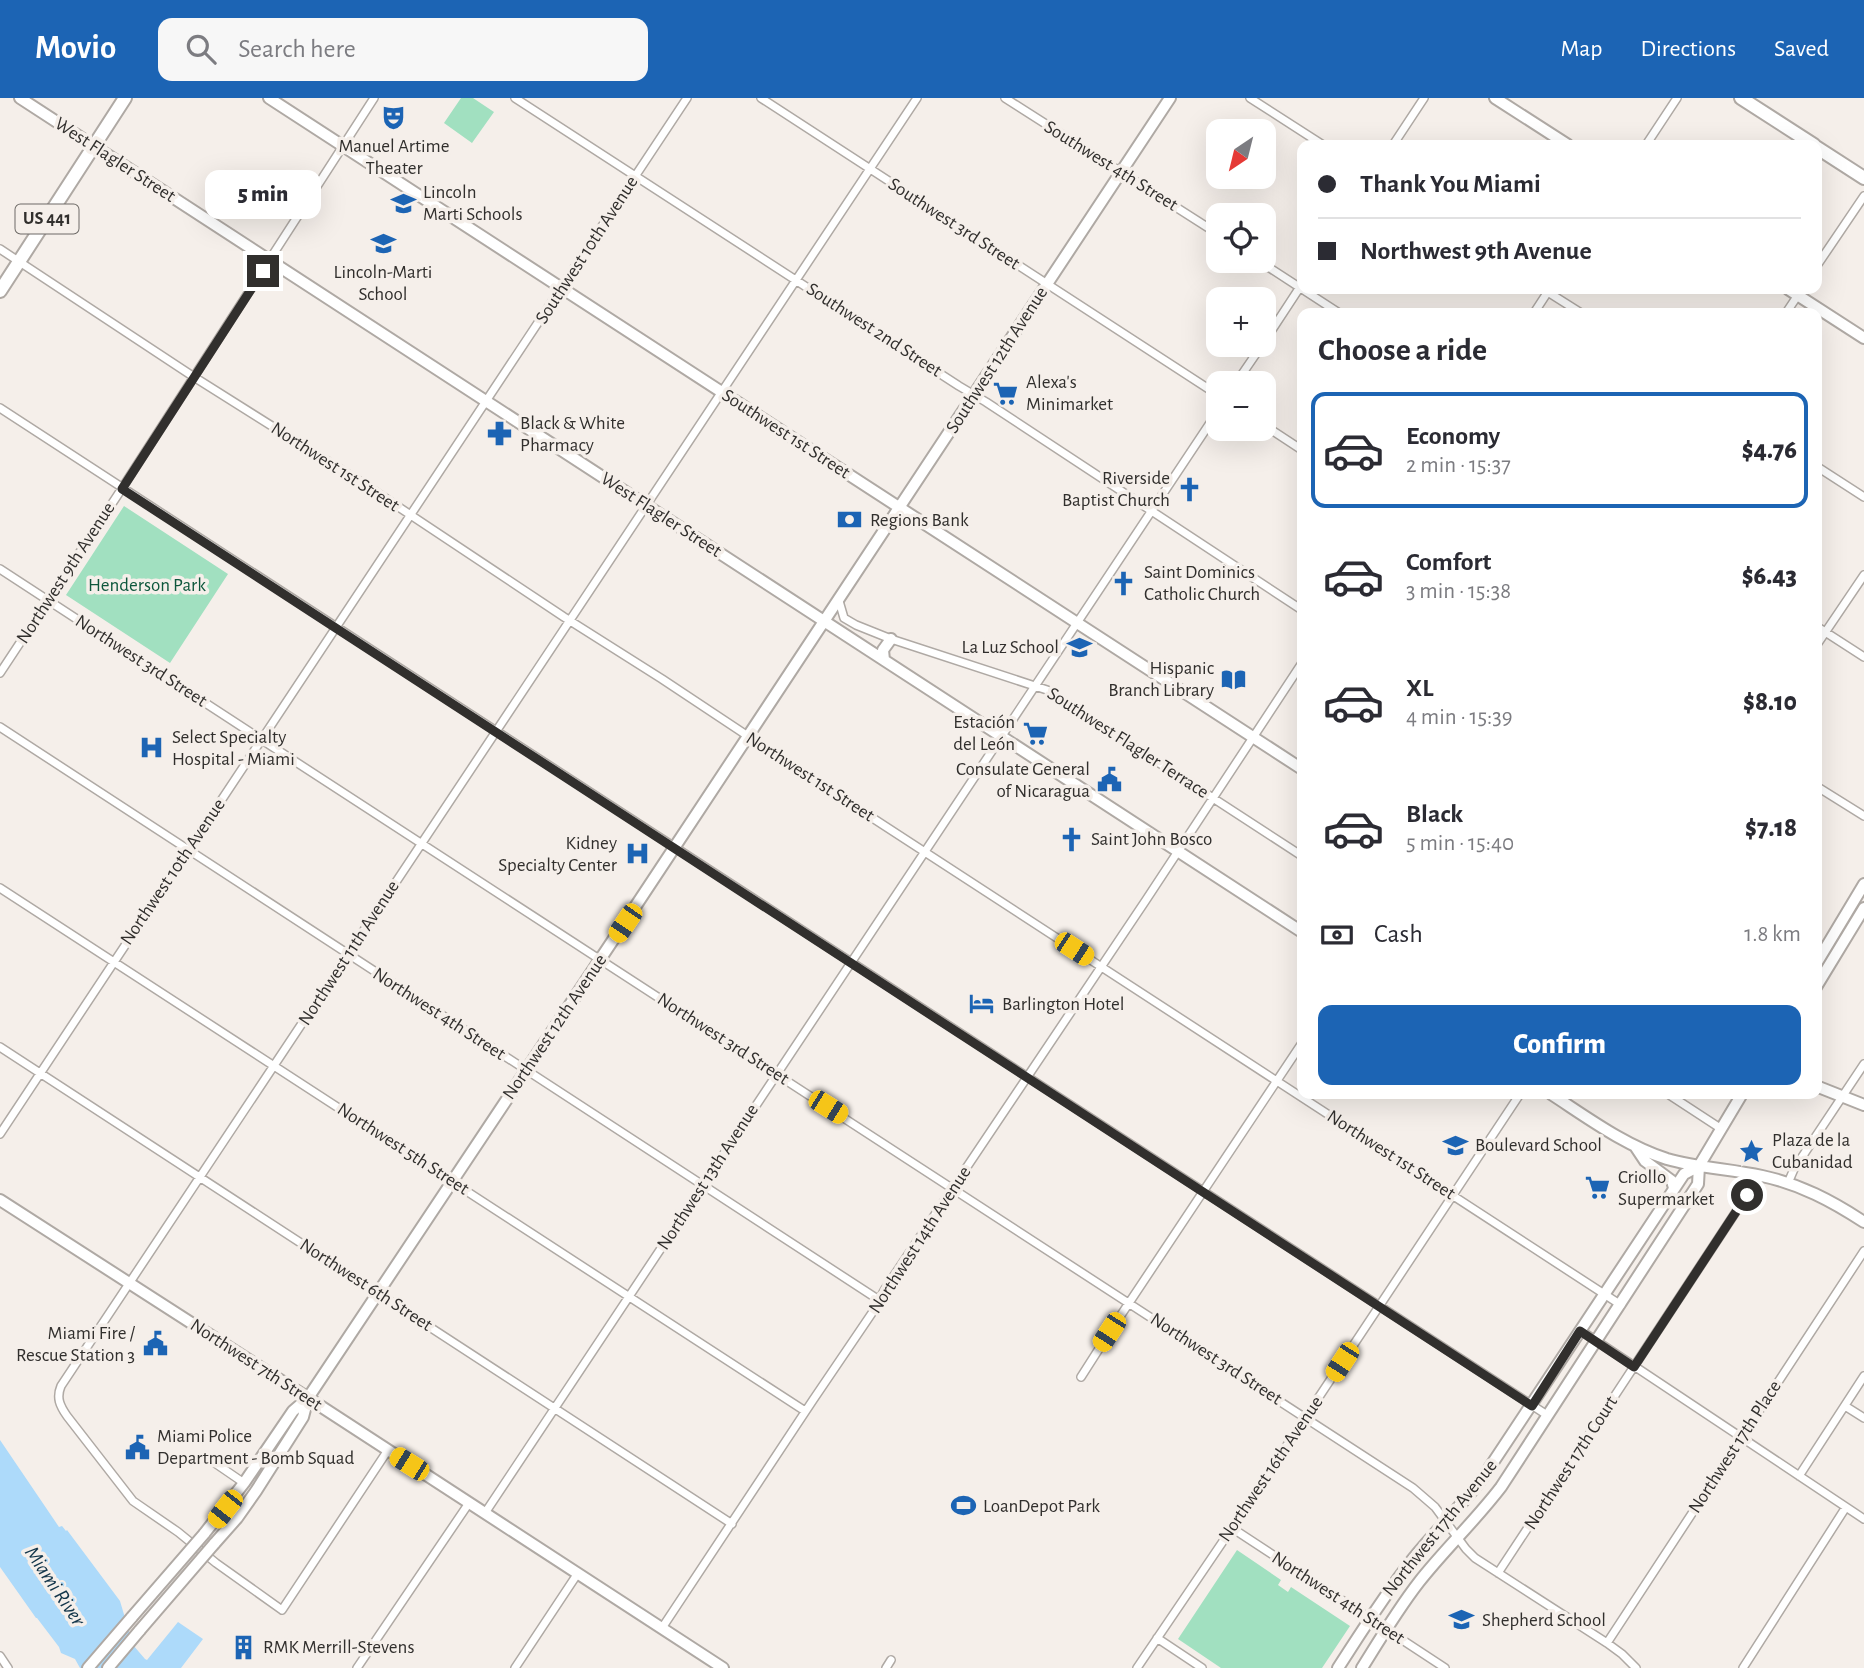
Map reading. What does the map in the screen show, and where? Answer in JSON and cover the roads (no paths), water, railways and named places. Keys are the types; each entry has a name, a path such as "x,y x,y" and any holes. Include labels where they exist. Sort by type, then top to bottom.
{"main road":[{"name":"West Flagler Street","path":"20,98 1297,929"},
{"name":"US 441","path":"0,291 125,98"},
{"name":"Southwest 1st Street","path":"269,98 1297,766"},
{"name":"Southwest 12th Avenue","path":"823,621 1170,98"},
{"path":"1495,98 1560,140"},
{"path":"1741,98 1806,140"},
{"path":"1822,151 1864,178"},
{"path":"1800,294 1821,308"},
{"path":"1822,309 1864,338"},
{"name":"Northwest 12th Avenue","path":"88,1668 204,1534 244,1483 293,1411 308,1398 823,621"},
{"path":"884,660 883,650 891,639"},
{"path":"1822,946 1864,884"},
{"path":"1822,977 1864,908"},
{"path":"1822,947 1830,951 1839,949"},
{"path":"1822,1089 1864,1105"},
{"path":"1559,1099 1635,1146 1673,1160 1788,1183 1829,1200 1864,1222"},
{"path":"1699,1166 1739,1099"},
{"path":"1635,1146 1645,1161 1672,1181 1674,1188"},
{"name":"Northwest 17th Avenue","path":"1338,1668 1414,1558 1480,1483 1684,1174 1699,1166"},
{"name":"Northwest 17th Avenue","path":"1362,1668 1419,1583 1496,1493 1698,1184 1699,1166"},
{"name":"Northwest 7th Street","path":"0,1200 723,1668"},
{"name":"Northwest 12th Avenue","path":"108,1668 237,1518 303,1418 308,1398"}],"street":[{"name":"Northwest 9th Avenue","path":"0,673 374,98"},
{"name":"Southwest 2nd Street","path":"515,98 1297,607"},
{"name":"Southwest 10th Avenue","path":"486,401 687,98"},
{"name":"Southwest 3rd Street","path":"761,98 1206,387"},
{"name":"Northwest 11th Avenue","path":"388,1450 282,1610 127,1495 67,1416 58,1396 61,1386 916,98"},
{"name":"Southwest 4th Street","path":"1005,98 1206,226"},
{"path":"1250,98 1315,140"},
{"path":"1396,140 1424,98"},
{"path":"1649,140 1677,98"},
{"path":"1822,258 1864,196"},
{"name":"Northwest 1st Street","path":"0,249 1297,1093"},
{"path":"1276,271 1297,284"},
{"path":"1276,324 1297,292"},
{"path":"1312,294 1332,308"},
{"path":"1553,294 1574,308"},
{"name":"Northwest 10th Avenue","path":"0,1134 486,401"},
{"path":"0,408 1547,1415"},
{"name":"Northwest 13th Avenue","path":"485,1513 1206,429"},
{"path":"1276,433 1297,447"},
{"path":"1822,470 1864,497"},
{"name":"Northwest 3rd Street","path":"0,569 954,1187 1421,1494 1447,1521 1469,1553 1607,1643 1634,1667"},
{"path":"1822,638 1864,575"},
{"name":"Southwest Flagler Terrace","path":"838,598 847,620 891,639 1047,690 1297,853"},
{"path":"1822,630 1864,657"},
{"name":"Northwest 14th Avenue","path":"662,1628 1297,670"},
{"name":"Northwest 4th Street","path":"0,727 879,1300"},
{"path":"1822,790 1864,816"},
{"name":"Northwest 5th Street","path":"0,888 805,1411"},
{"name":"Northwest 6th Street","path":"0,1047 732,1524"},
{"path":"1081,1377 1297,1050"},
{"path":"1788,1183 1794,1169 1864,1065"},
{"name":"Northwest 1st Street","path":"1306,1099 1620,1305"},
{"name":"Northwest 16th Avenue","path":"1137,1668 1517,1099"},
{"path":"1676,1099 1720,1128"},
{"name":"Northwest 17th Court","path":"1498,1573 1747,1195 1753,1174"},
{"name":"Northwest 17th Place","path":"1607,1643 1864,1251"},
{"path":"1580,1331 1864,1519"},
{"path":"1799,1476 1864,1376"},
{"path":"1845,1406 1864,1418"},
{"path":"209,1459 244,1483"},
{"path":"357,1668 469,1503"},
{"path":"1743,1668 1846,1507"},
{"name":"Northwest 4th Street","path":"1232,1528 1445,1668"},
{"path":"515,1668 578,1573"},
{"path":"1157,1638 1202,1668"},
{"path":"0,1657 8,1668"},
{"path":"886,1668 891,1660"}],"water":[{"name":"Miami River","path":"0,1440 59,1527 67,1530 120,1601 133,1645 145,1659 147,1660 178,1622 203,1639 181,1668 80,1668 75,1659 61,1653 0,1567"}],"place":[{"name":"Manuel Artime Theater","path":"394,118"},
{"name":"Lincoln Marti Schools","path":"403,203"},
{"name":"Lincoln-Marti School","path":"383,244"},
{"name":"Alexa's Minimarket","path":"1006,393"},
{"name":"Black & White Pharmacy","path":"500,434"},
{"name":"Riverside Baptist Church","path":"1190,489"},
{"name":"Regions Bank","path":"850,520"},
{"name":"Saint Dominics Catholic Church","path":"1124,583"},
{"name":"La Luz School","path":"1079,647"},
{"name":"Hispanic Branch Library","path":"1234,679"},
{"name":"Estación del León","path":"1035,733"},
{"name":"Select Specialty Hospital - Miami","path":"152,748"},
{"name":"Consulate General of Nicaragua","path":"1110,780"},
{"name":"Saint John Bosco","path":"1071,839"},
{"name":"Kidney Specialty Center","path":"637,854"},
{"name":"Barlington Hotel","path":"982,1004"},
{"name":"Boulevard School","path":"1455,1145"},
{"name":"Plaza de la Cubanidad","path":"1752,1151"},
{"name":"Criollo Supermarket","path":"1598,1188"},
{"name":"Miami Fire / Rescue Station 3","path":"155,1344"},
{"name":"Miami Police Department - Bomb Squad","path":"137,1447"},
{"name":"LoanDepot Park","path":"963,1506"},
{"name":"Shepherd School","path":"1462,1620"},
{"name":"RMK Merrill-Stevens","path":"243,1647"}],"park label":[{"name":"Henderson Park","path":"147,585"}]}
